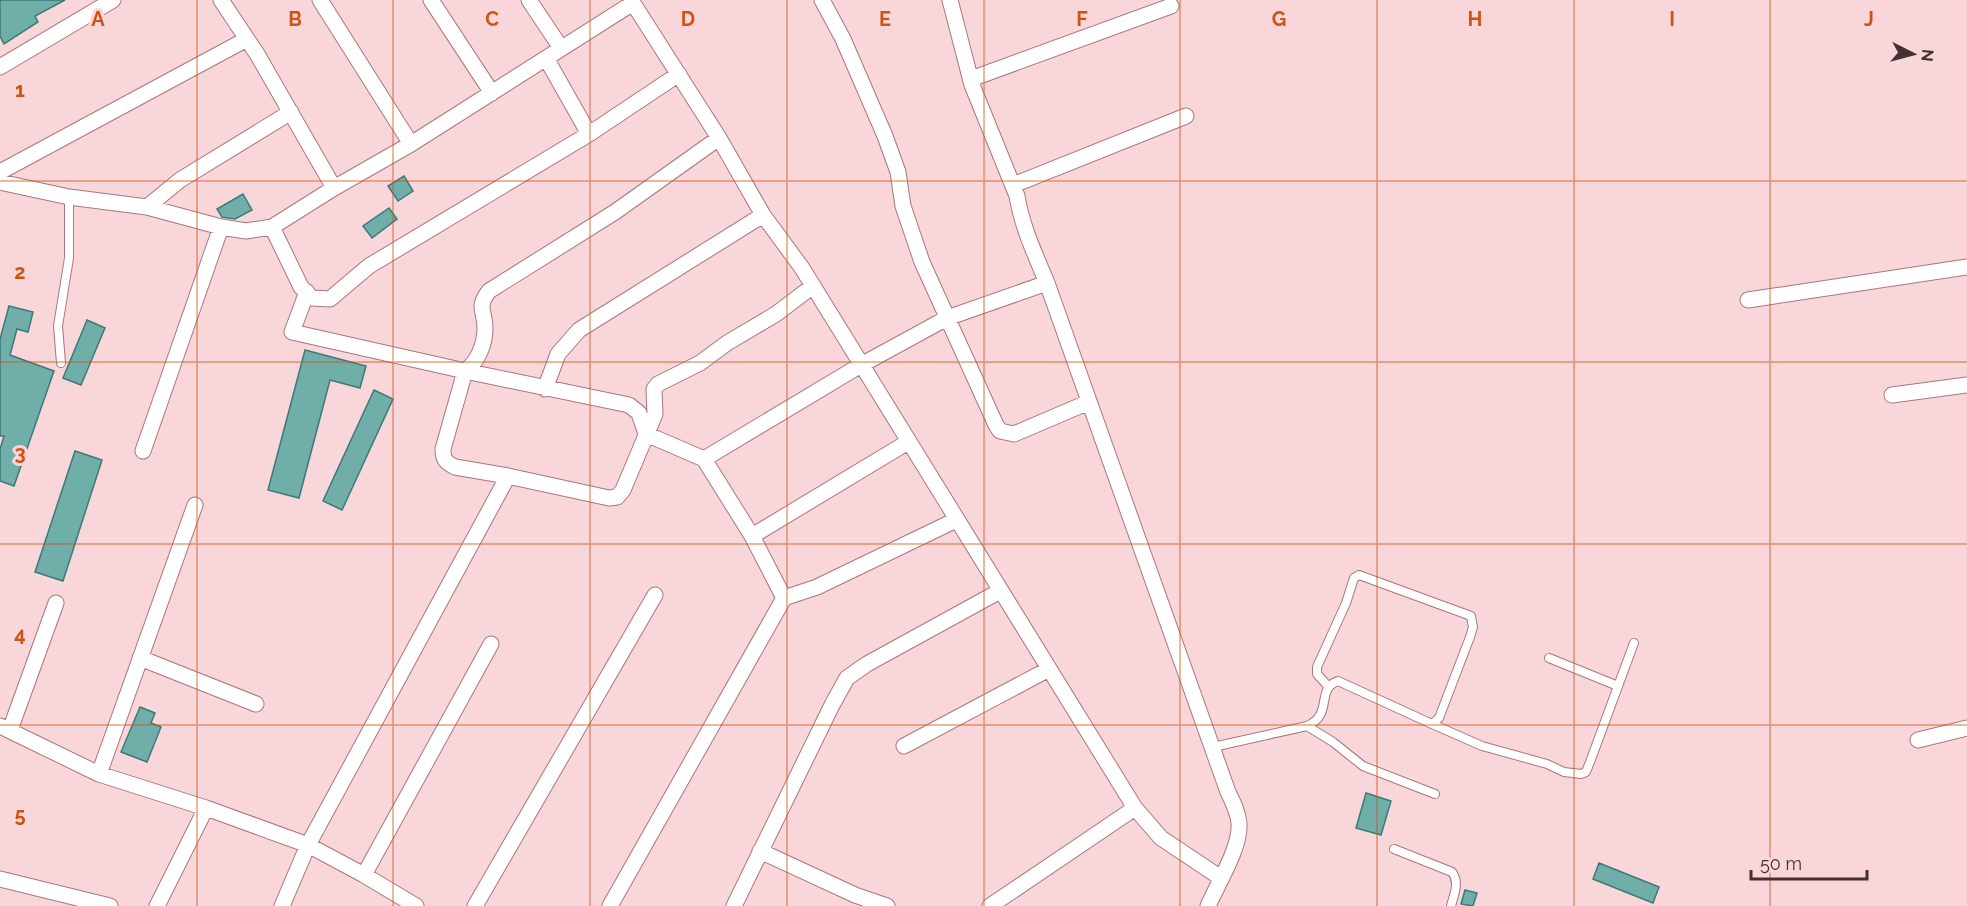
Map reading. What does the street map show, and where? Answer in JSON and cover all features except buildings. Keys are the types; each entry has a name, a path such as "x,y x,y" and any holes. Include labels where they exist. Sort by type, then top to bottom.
{"street":[{"path":"0,67 112,0"},
{"path":"220,0 247,39 334,188"},
{"path":"320,0 411,144"},
{"path":"431,0 492,93"},
{"path":"530,0 561,48"},
{"path":"822,0 843,39 885,136 898,172 903,206 922,262 1000,431 1014,434 1089,402"},
{"path":"950,0 971,79 1013,185 1020,215 1047,283 1228,792 1237,810 1239,839 1208,906"},
{"path":"0,182 69,197 147,207 221,227 246,231 272,227 411,144 632,2 719,138 763,216 813,286 1135,808 1161,838 1221,878"},
{"path":"971,79 1171,6"},
{"path":"0,172 247,39"},
{"path":"546,58 589,134"},
{"path":"272,227 301,287 312,297 330,299 369,266 589,134 679,74"},
{"path":"147,207 180,180 291,112"},
{"path":"1013,185 1186,116"},
{"path":"719,138 615,212 489,291 480,308 485,331 478,358 465,372 442,449 443,458 455,467 609,498 617,497 623,490 655,414 654,389 658,384 700,363 727,343 776,314 813,286"},
{"path":"545,389 558,354 579,330 763,216"},
{"path":"144,451 221,227"},
{"path":"1748,300 1967,267"},
{"path":"704,459 861,365 947,318 1047,283"},
{"path":"307,292 292,332 465,372 629,405 639,412 646,434 704,459 752,536 784,598"},
{"path":"1892,395 1967,385"},
{"path":"752,536 908,442"},
{"path":"282,906 308,845 508,476"},
{"path":"99,774 195,505"},
{"path":"610,906 784,598 817,587 956,520"},
{"path":"734,906 832,705 848,678 867,664 1000,591"},
{"path":"475,906 655,596"},
{"path":"56,603 5,728 99,774 206,808 308,845 364,874 416,906"},
{"path":"364,874 491,644"},
{"path":"140,658 256,704"},
{"path":"904,746 1049,669"},
{"path":"1918,740 1967,728"},
{"path":"157,906 206,808"},
{"path":"990,906 1135,808"},
{"path":"760,851 853,901 887,906"},
{"path":"0,879 110,906"}],"lane":[{"path":"61,363 58,326 69,258 69,197"},
{"path":"1329,686 1317,674 1317,667 1346,603 1354,578 1359,575 1471,616 1473,627 1470,637 1439,718 1432,724"},
{"path":"1213,747 1316,722 1320,717 1329,686 1338,681 1482,746 1536,761 1564,772 1581,774 1586,772 1634,643"},
{"path":"1549,658 1618,686"},
{"path":"1307,726 1333,742 1363,766 1435,794"},
{"path":"1394,849 1452,872 1457,879 1451,906"}]}
